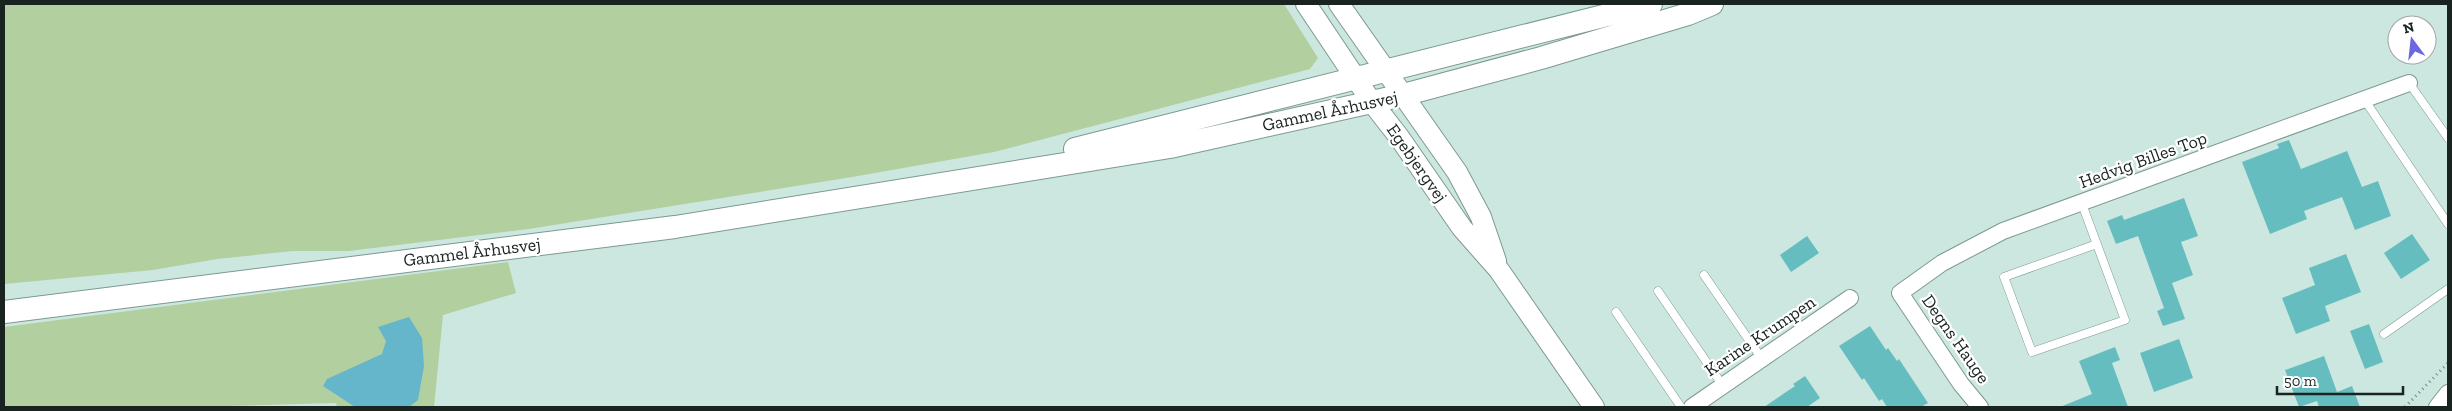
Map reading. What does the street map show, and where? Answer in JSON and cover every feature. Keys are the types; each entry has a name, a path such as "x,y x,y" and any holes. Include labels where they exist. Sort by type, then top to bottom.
{"main road":[{"name":"Gammel Århusvej","path":"939,183 1387,72 1651,4"},
{"name":"Gammel Århusvej","path":"4,312 675,227 1170,147 1403,95 1559,52 1688,14 1712,4"}],"street":[{"name":"Egebjergvej","path":"1306,4 1371,101 1399,137 1462,228 1499,270 1594,407"},
{"name":"Egebjergvej","path":"1339,4 1457,172 1480,217 1499,270"},
{"name":"Hedvig Billes Top","path":"1900,293 1942,263 2003,231 2082,204 2409,82"},
{"name":"Degns Hauge","path":"1900,293 1961,384 1980,407"},
{"name":"Karine Krumpen","path":"1692,407 1850,298"},
{"path":"2437,407 2448,393"}],"lane":[{"path":"2409,82 2448,138"},
{"path":"2364,99 2448,224"},
{"path":"2082,204 2097,244 2125,320 2032,352 2004,277 2097,244"},
{"path":"1704,275 1762,359"},
{"path":"2384,334 2448,289"},
{"path":"1658,291 1723,386"},
{"path":"1616,312 1681,407"}],"path":[{"path":"2405,407 2448,363"}],"green space":[{"path":"4,4 1284,4 1318,58 1310,69 994,152 852,177 529,229 349,251 293,251 217,259 153,270 4,284"},
{"path":"508,262 516,293 443,315 434,407 337,407 336,403 187,407 4,407 4,327"}],"water":[{"path":"409,317 422,338 424,366 418,400 409,407 355,407 323,386 327,379 382,354 386,341 378,327"}],"building":[{"path":"2289,140 2301,169 2347,151 2362,187 2378,181 2391,216 2355,230 2342,197 2304,211 2307,219 2270,234 2242,162 2279,148 2277,144"},
{"path":"2184,198 2198,236 2181,242 2193,275 2172,283 2185,319 2163,326 2157,311 2164,308 2138,236 2116,244 2107,221 2122,215 2124,220"},
{"path":"2412,234 2430,260 2401,279 2384,253"},
{"path":"1807,236 1819,253 1791,272 1780,255"},
{"path":"2346,254 2361,292 2325,306 2330,321 2296,334 2282,298 2315,285 2309,268"},
{"path":"2369,324 2383,362 2365,369 2350,331"},
{"path":"1870,326 1886,350 1888,348 1897,361 1899,359 1928,403 1921,407 1887,407 1882,399 1879,401 1864,378 1862,380 1839,346"},
{"path":"2179,339 2193,378 2154,392 2140,353"},
{"path":"2115,347 2120,360 2112,363 2128,407 2060,407 2092,394 2079,361"},
{"path":"2324,356 2337,392 2352,386 2360,407 2319,407 2317,401 2299,407 2285,370"},
{"path":"1805,376 1820,398 1807,407 1764,407 1795,386 1793,384"}]}
